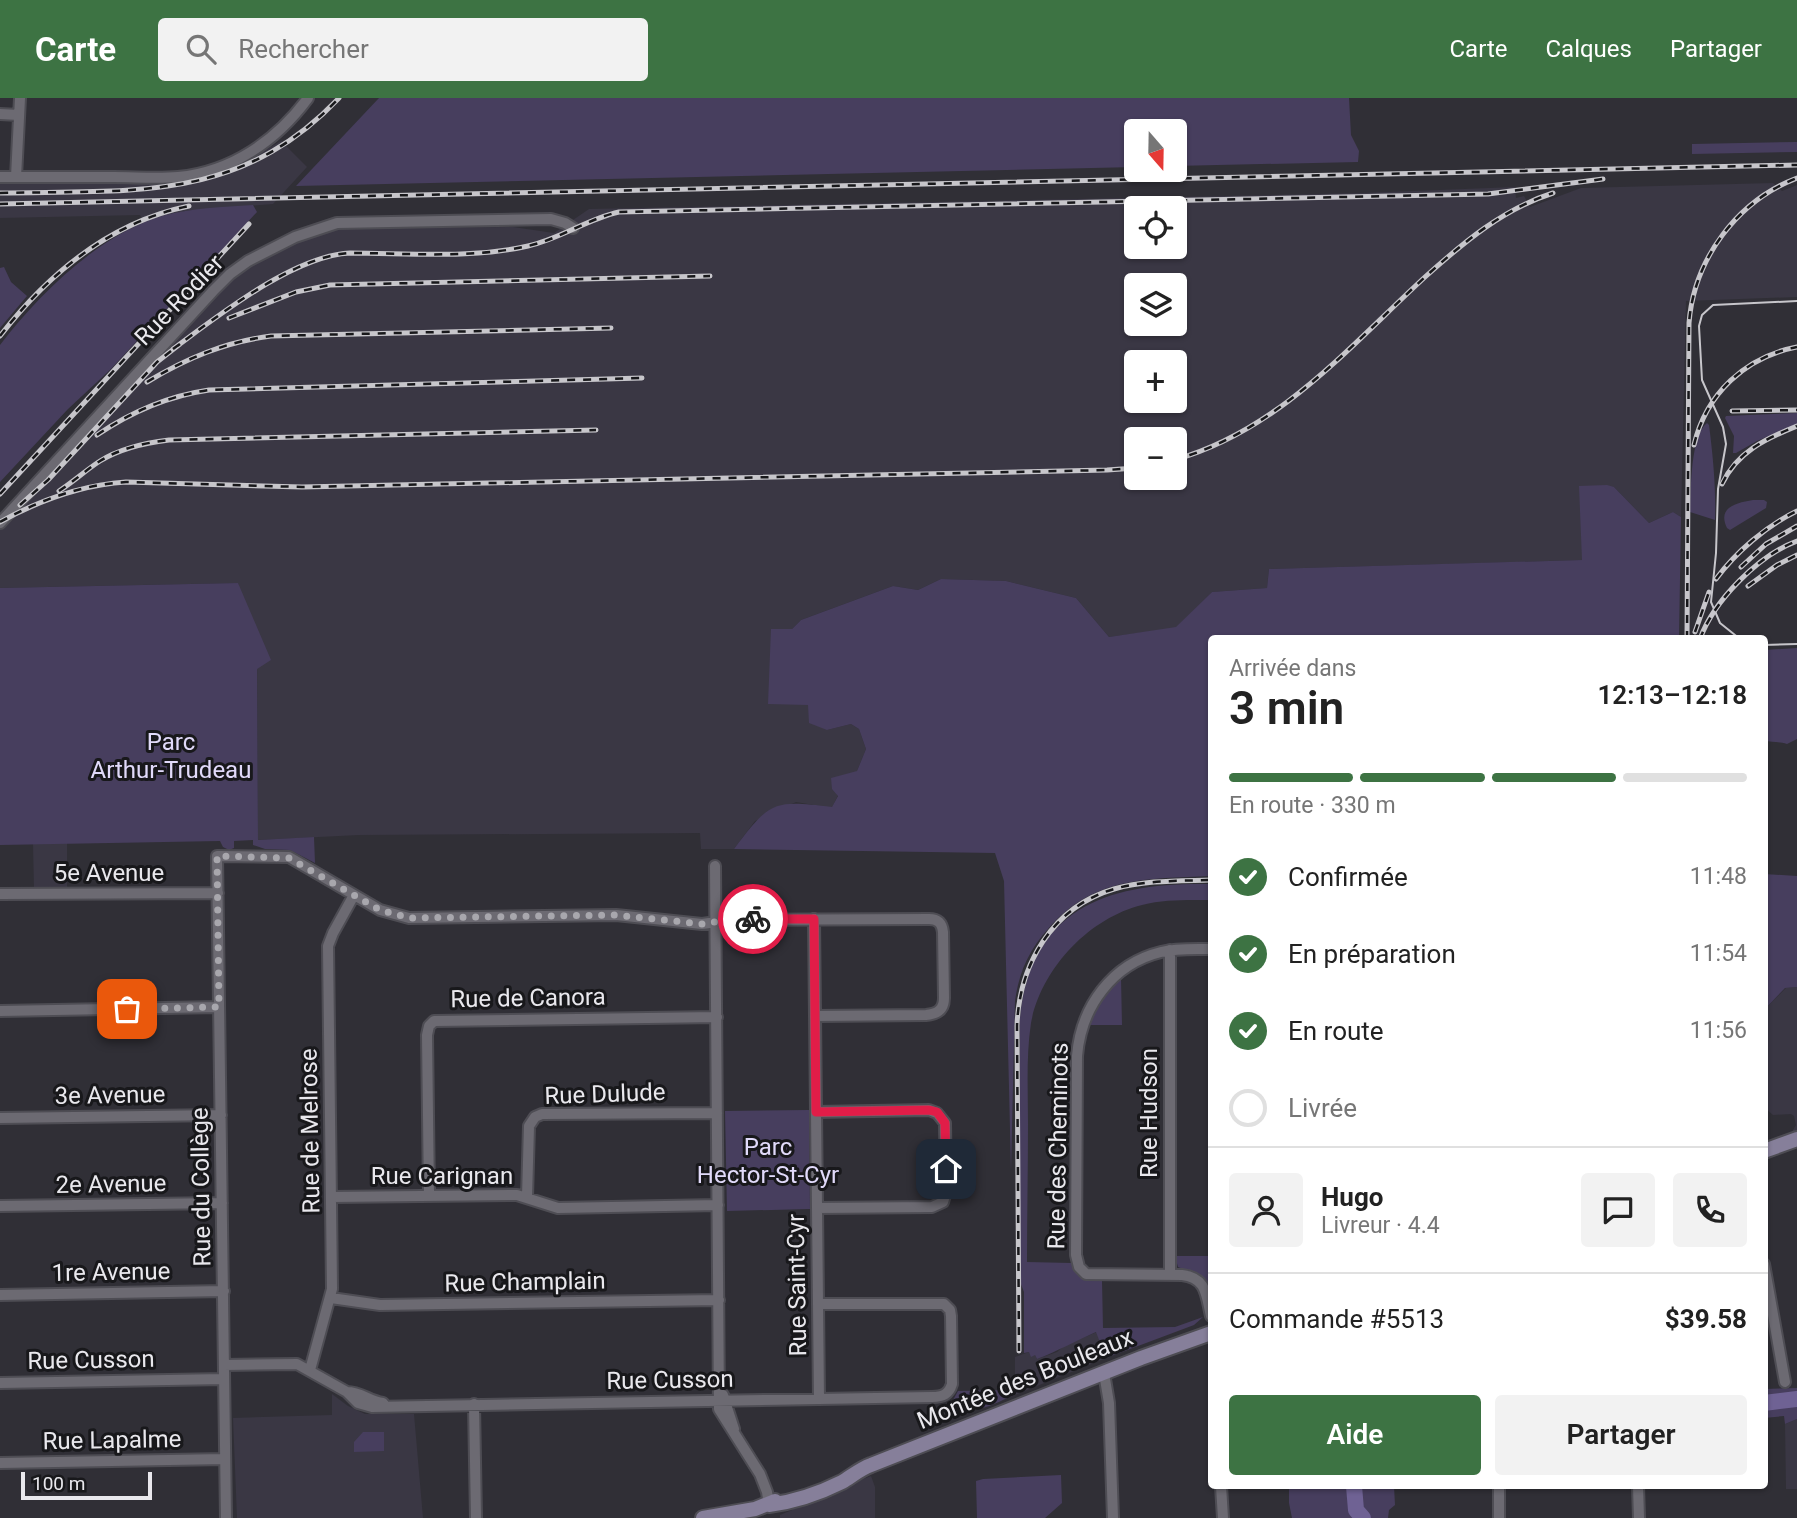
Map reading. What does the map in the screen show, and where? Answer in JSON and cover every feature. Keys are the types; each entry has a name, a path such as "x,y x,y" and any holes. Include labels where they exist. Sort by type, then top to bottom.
{"street":[{"path":"16,177 20,98"},
{"path":"0,177 167,177 204,172 235,161 262,145 309,98"},
{"path":"0,114 19,115"},
{"name":"Rue Rodier","path":"0,523 230,274 248,261 295,236 337,223 551,219 573,228"},
{"name":"Rue du Collège","path":"226,1518 217,856 289,858 354,895"},
{"path":"715,866 721,1414 761,1474 767,1492 769,1514"},
{"name":"5e Avenue","path":"0,894 218,893"},
{"path":"354,895 387,914 409,918 616,915 702,924 732,920 939,921 943,932 942,1007 931,1014 815,1016"},
{"name":"Rue de Melrose","path":"310,1370 331,1298 328,946 354,895"},
{"name":"Rue Saint-Cyr","path":"814,919 819,1399"},
{"name":"Rue des Cheminots","path":"1208,949 1170,950 1134,962 1116,975 1096,997 1082,1025 1077,1056 1076,1255 1079,1267 1086,1274 1170,1275 1199,1280 1208,1305"},
{"name":"Rue Hudson","path":"1170,950 1170,1275"},
{"path":"0,1011 219,1007"},
{"name":"Rue de Canora","path":"429,1196 427,1035 431,1023 438,1020 717,1017"},
{"path":"816,1112 937,1112 945,1123 946,1192 940,1205 932,1207 817,1208"},
{"name":"Rue Dulude","path":"527,1197 529,1126 535,1117 542,1114 717,1113"},
{"name":"3e Avenue","path":"0,1118 221,1115"},
{"path":"1768,1150 1797,1139"},
{"name":"Rue Carignan","path":"332,1197 517,1195 558,1208 718,1205"},
{"name":"2e Avenue","path":"0,1206 222,1203"},
{"path":"1768,1286 1785,1382"},
{"name":"1re Avenue","path":"0,1295 223,1292"},
{"name":"Rue Champlain","path":"331,1298 380,1305 719,1300"},
{"name":"Rue Cusson","path":"224,1365 293,1364 310,1370 367,1406 722,1397 819,1399 945,1395 952,1384 950,1310 944,1304 818,1304"},
{"name":"Montée des Bouleaux","path":"703,1518 755,1510 769,1514 790,1502 842,1482 858,1471 1208,1334"},
{"path":"1104,1373 1109,1403 1113,1518"},
{"name":"Rue Cusson","path":"0,1383 224,1379"},
{"path":"474,1404 475,1518"},
{"name":"Rue Lapalme","path":"0,1463 225,1459"},
{"path":"1221,1489 1223,1518"},
{"path":"1499,1489 1499,1518"},
{"path":"1638,1489 1639,1518"}],"shaded area":[{"path":"281,141 307,167 273,204 186,211 144,223 140,215 0,218 0,183 178,183 209,176 241,164"},
{"path":"1773,183 1782,191 1797,185 1797,297 1686,301 1681,517 1673,512 1649,523 1614,487 1580,486 1583,560 1269,569 1267,588 1212,592 1176,628 1109,637 1076,598 1006,581 941,579 918,590 893,586 801,620 792,629 809,705 827,730 851,724 859,729 866,749 857,771 838,795 832,808 796,802 755,821 734,849 701,849 700,833 359,835 258,840 257,669 238,583 0,588 0,530 181,332 228,283 246,269 295,243 330,231 347,228 513,227 554,233 589,209 1124,198 1124,259 1187,259 1187,197 1515,187 1516,198 1524,196 1530,207 1581,188"},
{"path":"67,843 67,889 34,889 33,844"},
{"path":"1797,987 1797,1133 1790,1135 1796,1125 1794,1116 1773,1115 1768,1111 1768,1006 1786,988"},
{"path":"1097,1332 1106,1358 1015,1395 1015,1357 1029,1352 1037,1359"},
{"path":"332,1394 365,1414 414,1414 423,1518 237,1518 233,1418 332,1415"},
{"path":"1797,1419 1797,1489 1786,1489 1785,1424"},
{"path":"871,1476 875,1487 875,1518 780,1518 780,1515 792,1510 792,1507"}],"green space":[{"path":"379,98 1349,98 1351,135 1359,151 1358,162 1187,166 1187,119 1124,119 1124,167 296,186"},
{"path":"1797,142 1797,152 1692,154 1692,144"},
{"path":"253,205 257,212 111,369 68,409 0,482 0,345 33,306 72,268 116,236 139,224 184,211"},
{"path":"4,267 11,282 27,296 0,328 0,268"},
{"path":"1797,413 1797,424 1733,453 1734,436 1726,416"},
{"path":"1707,423 1713,460 1715,520 1690,512 1694,451 1701,430"},
{"path":"1579,486 1614,487 1649,523 1673,512 1681,517 1679,635 1208,635 1208,876 1143,880 1103,890 1066,912 1035,945 1022,971 1015,1001 1011,1171 1004,881 995,853 734,849 756,821 774,807 797,804 832,807 838,796 832,789 831,778 857,771 866,749 859,729 851,724 827,730 809,723 808,705 768,704 771,629 792,629 801,620 893,586 918,590 941,579 1006,581 1076,598 1109,637 1176,627 1212,592 1267,588 1269,569 1582,560"},
{"path":"1753,500 1764,500 1767,502 1766,508 1730,530 1727,528 1724,515 1726,511 1730,507"},
{"name":"Parc Arthur-Trudeau","path":"238,583 271,660 257,669 258,840 314,837 315,863 290,850 265,849 253,845 253,840 234,841 234,848 229,850 223,847 220,841 0,845 0,588"},
{"path":"1797,648 1797,739 1787,744 1768,741 1768,650"},
{"path":"1768,874 1797,876 1797,987 1785,988 1768,1006"},
{"path":"1208,884 1208,900 1176,900 1142,905 1104,921 1070,949 1045,984 1036,1003 1031,1023 1028,1061 1027,1262 1071,1263 1080,1277 1102,1281 1103,1328 1175,1327 1203,1317 1194,1325 1106,1358 1096,1332 1037,1359 1035,1355 1031,1357 1029,1352 1024,1353 1024,1292 1019,1279 1020,1018 1027,980 1041,949 1059,925 1082,908 1110,896 1141,888"},
{"path":"1121,977 1122,1025 1088,1025 1105,993"},
{"name":"Parc Hector-St-Cyr","path":"809,1110 810,1209 727,1211 725,1111"},
{"path":"1175,1256 1208,1256 1208,1286 1195,1273 1178,1267"},
{"path":"1797,1388 1797,1419 1785,1424 1784,1416 1768,1418 1768,1389"},
{"path":"1003,1390 1004,1398 1015,1395 984,1408 969,1408 953,1400 958,1391"},
{"path":"363,1432 384,1432 384,1451 354,1452 354,1442"},
{"path":"1061,1475 1062,1503 1045,1518 977,1518 976,1481"},
{"path":"1289,1489 1350,1489 1350,1511 1357,1518 1292,1518"},
{"path":"1358,1489 1394,1489 1395,1505 1389,1510 1388,1518 1368,1518 1357,1495"}],"waterway":[{"path":"1768,1403 1797,1399"},
{"path":"1354,1489 1356,1510 1363,1518"}],"tram line":[{"path":"1735,635 1720,623 1711,602 1718,489 1726,444 1723,427 1702,380 1699,326 1702,315 1713,305 1797,301"},
{"path":"1768,645 1797,644"}],"railway":[{"path":"0,193 139,189 182,184 223,173 263,157 301,132 339,98"},
{"path":"0,204 1797,165"},
{"path":"1687,635 1689,323 1693,299 1700,277 1722,235 1756,201 1797,178"},
{"path":"173,349 257,290 281,276 328,257 350,253 439,254 507,250 540,243 619,212 1488,194 1603,179"},
{"path":"1187,456 1212,447 1279,408 1340,358 1469,239 1517,208 1553,193"},
{"path":"0,336 39,292 83,254 133,224 189,206"},
{"path":"0,494 249,224"},
{"path":"229,318 296,292 330,285 710,276"},
{"path":"147,382 207,352 238,342 271,336 611,328"},
{"path":"20,505 48,480 157,362 180,344"},
{"path":"1694,445 1708,410 1730,381 1761,359 1797,347"},
{"path":"97,435 150,406 209,390 642,378"},
{"path":"1732,411 1797,410"},
{"path":"1722,484 1736,463 1753,448 1797,426"},
{"path":"59,491 100,461 124,449 169,440 596,430"},
{"path":"0,522 61,495 93,486 126,482 302,487 1124,469"},
{"path":"1716,579 1752,540 1797,511"},
{"path":"1741,567 1766,544 1797,526"},
{"path":"1702,635 1716,609 1753,568 1797,541"},
{"path":"1748,586 1777,565 1797,555"},
{"path":"1695,632 1709,592"},
{"path":"1019,1351 1017,1026 1024,981 1032,961 1057,924 1073,909 1092,898 1114,889 1138,884 1208,880"}],"way so far":[{"path":"127,1009 219,1007 217,856 281,856 297,860 387,914 409,918 628,915 702,924 753,919"}],"route":[{"path":"753,919 814,919 816,1112 937,1112 945,1123 946,1169"}]}
